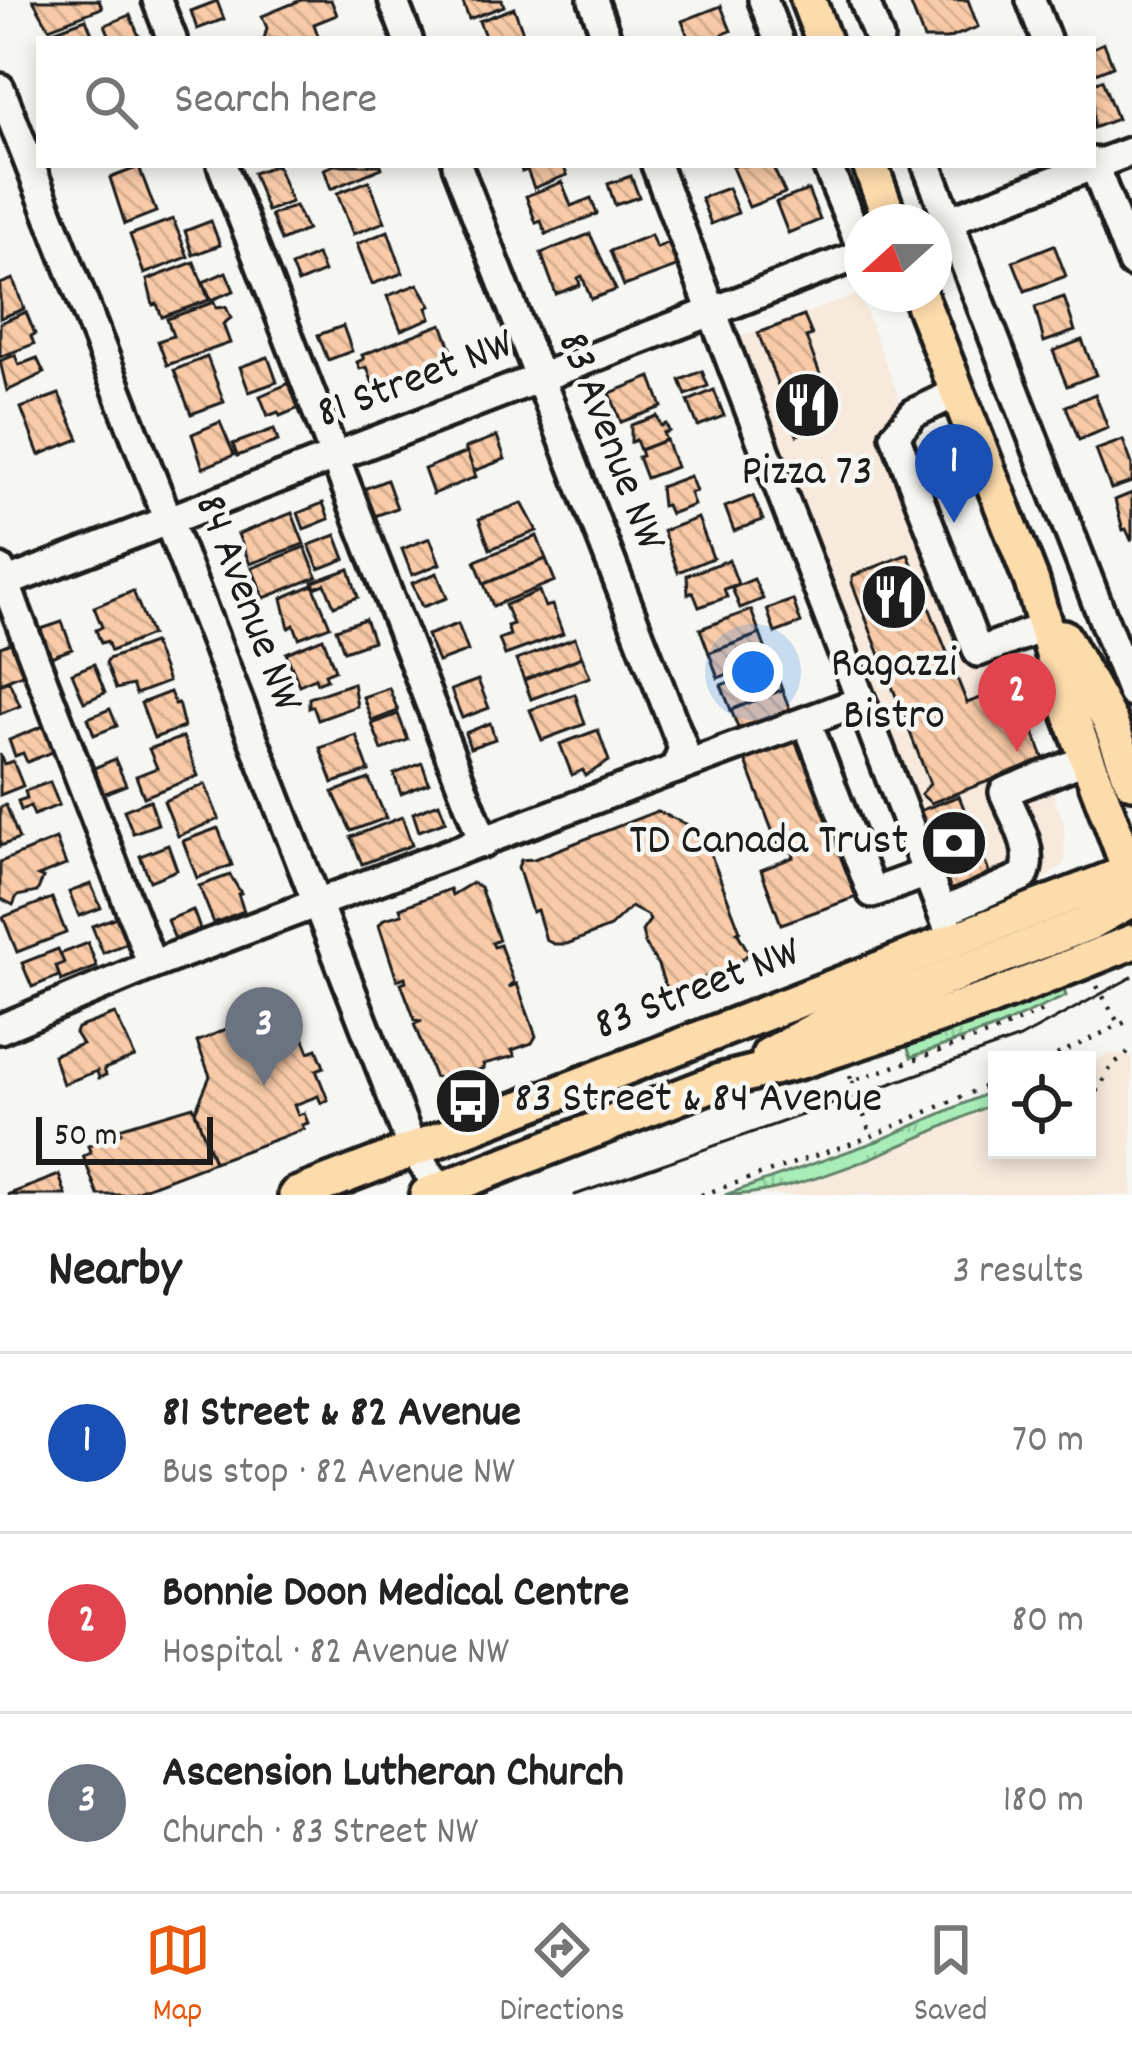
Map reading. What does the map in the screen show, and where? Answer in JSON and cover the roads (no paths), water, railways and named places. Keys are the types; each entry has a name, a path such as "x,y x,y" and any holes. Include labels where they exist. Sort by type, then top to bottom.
{"main road":[{"path":"808,0 822,36"},
{"path":"871,168 884,204"},
{"path":"720,1081 824,1025 1089,923 1131,879 1087,759 1032,582 926,312"},
{"path":"1032,582 1121,734 1132,781"},
{"name":"83 Street NW","path":"296,1195 947,926 1131,879"},
{"name":"83 Street NW","path":"431,1193 720,1081 989,999 1132,941"}],"street":[{"path":"157,0 171,36"},
{"path":"393,0 407,36"},
{"path":"592,0 607,36"},
{"path":"763,0 777,36"},
{"path":"864,0 878,36"},
{"path":"1031,0 1045,36"},
{"name":"84 Avenue NW","path":"0,88 412,1150"},
{"path":"1096,163 1132,151"},
{"path":"222,168 484,843"},
{"name":"83 Avenue NW","path":"458,168 679,759"},
{"path":"657,168 947,926 1024,876 1029,866 1004,792 1087,759"},
{"path":"827,168 844,208"},
{"path":"928,168 936,204"},
{"path":"952,219 1084,168"},
{"path":"1096,168 1132,263"},
{"path":"952,250 1132,693"},
{"name":"81 Street NW","path":"2,579 335,457 844,258"},
{"path":"958,392 914,413 895,435 978,652 1045,627"},
{"path":"2,579 152,965"},
{"path":"0,1029 152,965 484,843 679,759 807,722 861,701"},
{"path":"807,722 872,893 927,873"},
{"path":"412,1150 431,1193"}],"tram line":[{"path":"575,1195 1020,1038 1132,977"}],"place":[{"name":"Pizza 73","path":"807,405"},
{"name":"81 Street & 82 Avenue","path":"954,523"},
{"name":"Ragazzi Bistro","path":"894,597"},
{"name":"Bonnie Doon Medical Centre","path":"1017,752"},
{"name":"TD Canada Trust","path":"954,843"},
{"name":"Ascension Lutheran Church","path":"264,1086"},
{"name":"83 Street & 84 Avenue","path":"468,1101"}]}
